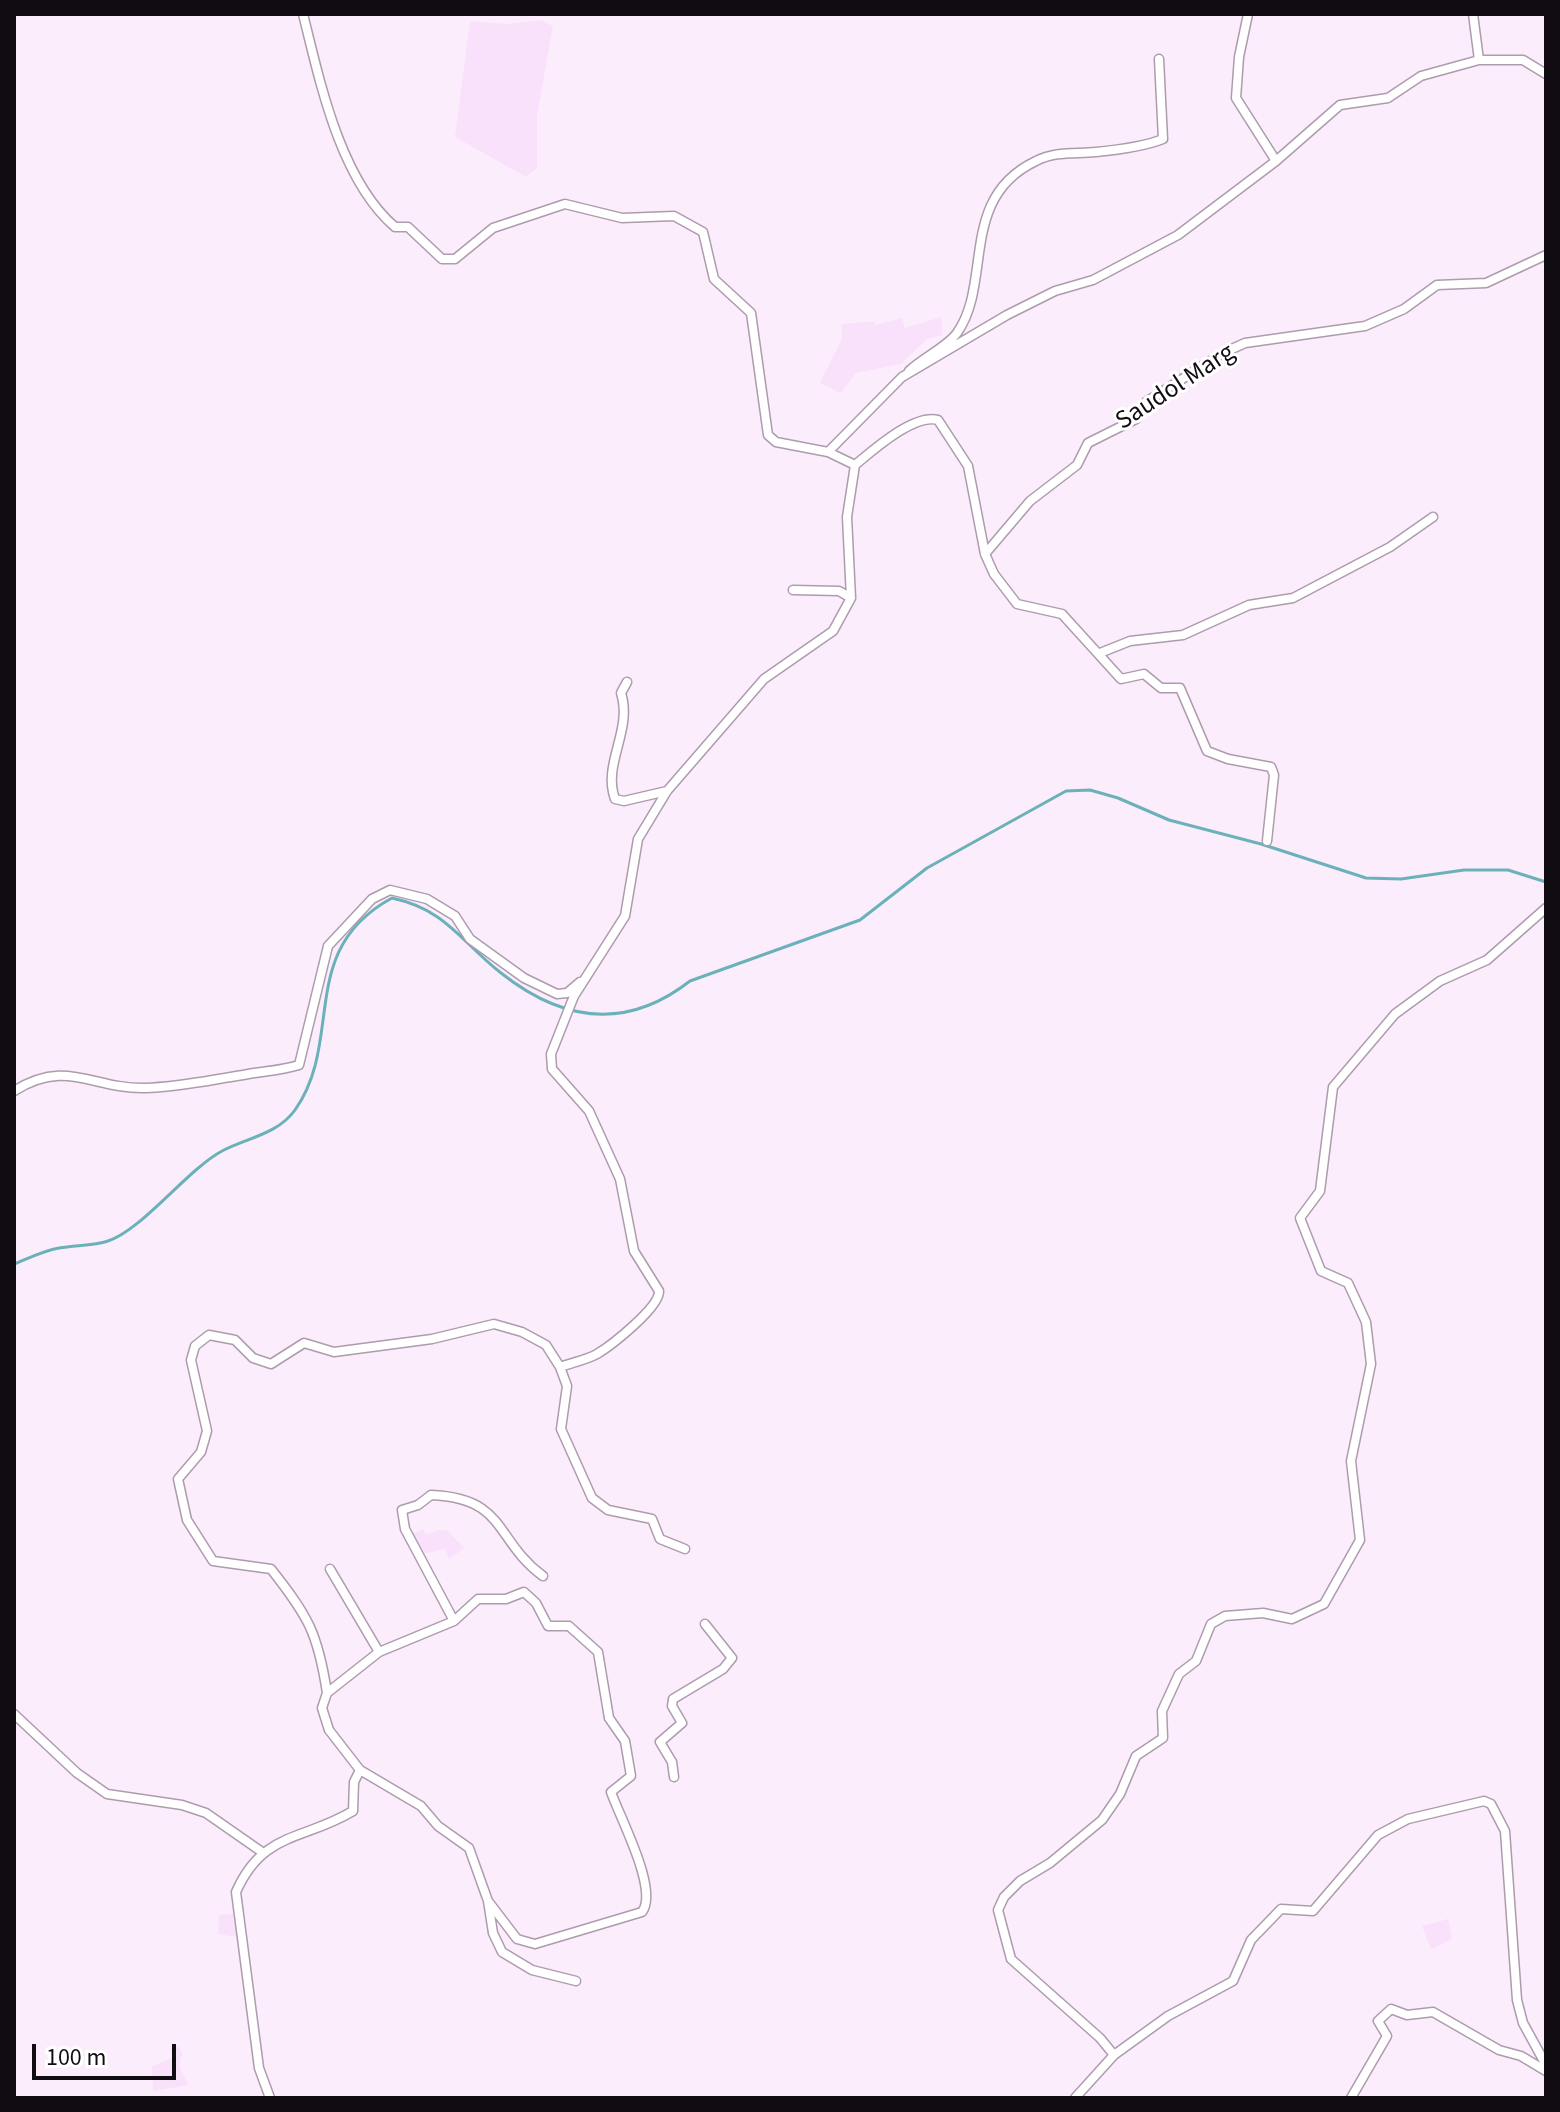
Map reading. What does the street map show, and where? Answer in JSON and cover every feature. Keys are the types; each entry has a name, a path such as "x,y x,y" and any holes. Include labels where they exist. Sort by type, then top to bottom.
{"street":[{"path":"303,14 320,84 355,172 375,210 395,227 408,227 442,259 455,259 493,228 565,204 622,218 674,216 703,232 714,279 751,313 768,435 776,442 828,452 855,465"},
{"path":"1248,14 1236,98 1276,161"},
{"path":"1473,14 1479,60"},
{"path":"828,452 925,355 956,334 969,305 979,238 994,201 1012,174 1057,153 1098,152 1163,139 1159,59"},
{"path":"902,377 1007,315 1055,291 1093,280 1178,235 1276,161 1340,105 1388,98 1421,76 1479,60 1523,60 1546,74"},
{"name":"Saudol Marg","path":"985,554 1030,501 1077,465 1088,443 1136,419 1146,402 1223,353 1245,343 1365,326 1404,309 1437,285 1486,283 1546,255"},
{"path":"560,1367 596,1355 652,1309 660,1298 659,1291 634,1251 620,1179 589,1111 552,1069 551,1054 584,979 625,916 638,839 667,791 764,679 833,631 851,598 847,517 855,465 888,438 927,419 938,420 968,466 985,554 994,574 1017,604 1062,614 1121,679 1144,674 1157,687 1180,688 1207,751 1228,759 1271,767 1274,775 1267,841"},
{"path":"1100,653 1130,641 1183,635 1249,605 1293,598 1390,547 1433,517"},
{"path":"793,590 839,591 851,598"},
{"path":"627,682 621,693 627,710 625,727 611,787 615,799 624,801 667,791"},
{"path":"14,1091 35,1078 81,1074 116,1088 147,1088 187,1086 299,1065 328,946 372,899 390,890 427,899 455,916 470,939 524,978 557,994 567,993 584,979"},
{"path":"1114,2055 1100,2038 1011,1959 998,1910 1004,1897 1020,1881 1050,1863 1102,1820 1120,1794 1136,1756 1163,1738 1162,1711 1179,1674 1196,1661 1211,1624 1225,1616 1263,1613 1292,1619 1324,1604 1360,1540 1351,1461 1371,1364 1366,1322 1348,1283 1321,1271 1300,1218 1320,1191 1333,1087 1395,1014 1440,981 1487,960 1546,908"},
{"path":"576,1981 532,1970 502,1952 493,1933 488,1901 469,1848 438,1826 421,1806 360,1770 329,1730 322,1708 327,1693 319,1644 299,1604 271,1569 213,1561 187,1520 178,1479 201,1452 207,1431 191,1360 195,1346 209,1335 235,1340 253,1358 271,1364 304,1343 334,1352 432,1339 494,1324 546,1345 560,1367 567,1386 561,1429 592,1498 608,1510 652,1519 660,1539 685,1549"},
{"path":"454,1621 434,1579 407,1535 402,1517 402,1510 418,1505 431,1495 471,1500 492,1515 504,1528 518,1554 543,1576"},
{"path":"330,1569 379,1652"},
{"path":"327,1693 379,1652 454,1621 478,1599 506,1599 524,1592 536,1603 548,1626 569,1626 598,1652 609,1718 625,1741 631,1776 611,1792 645,1878 646,1907 642,1912 535,1944 517,1939 488,1901"},
{"path":"674,1777 672,1762 660,1742 682,1723 672,1706 673,1699 723,1669 732,1658 705,1624"},
{"path":"14,1714 77,1773 107,1794 182,1805 206,1813 262,1852"},
{"path":"270,2098 259,2068 236,1892 246,1869 262,1852 353,1811 356,1804 354,1782 360,1770"},
{"path":"1075,2098 1114,2055 1168,2016 1233,1981 1251,1940 1281,1909 1313,1911 1378,1835 1408,1819 1484,1801 1491,1804 1505,1831 1517,2000 1523,2023 1546,2068"},
{"path":"1351,2098 1387,2036 1378,2021 1391,2009 1407,2015 1433,2012 1499,2050 1546,2068"}],"shaded area":[{"path":"541,20 553,26 537,116 537,168 526,177 455,137 470,21 506,24"},
{"path":"941,317 943,335 927,339 901,364 856,373 841,393 820,383 842,339 842,324 874,321 875,325 902,318 905,328"},
{"path":"423,1529 426,1535 439,1530 448,1531 464,1548 449,1559 445,1549 423,1554 412,1534"},
{"path":"233,1914 236,1937 218,1934 219,1915"},
{"path":"1448,1919 1452,1939 1431,1950 1422,1926"},
{"path":"179,2046 183,2056 180,2058 180,2068 189,2085 153,2091 152,2066 173,2058 170,2049"}],"waterway":[{"path":"14,1264 53,1249 102,1243 121,1235 208,1160 271,1130 288,1118 310,1083 332,969 343,943 362,919 392,898 411,903 440,919 501,973 524,989 548,1002 595,1014 642,1008 690,981 860,920 927,868 1066,791 1090,790 1118,798 1169,820 1261,844 1366,878 1401,879 1464,870 1508,870 1546,882"}]}
